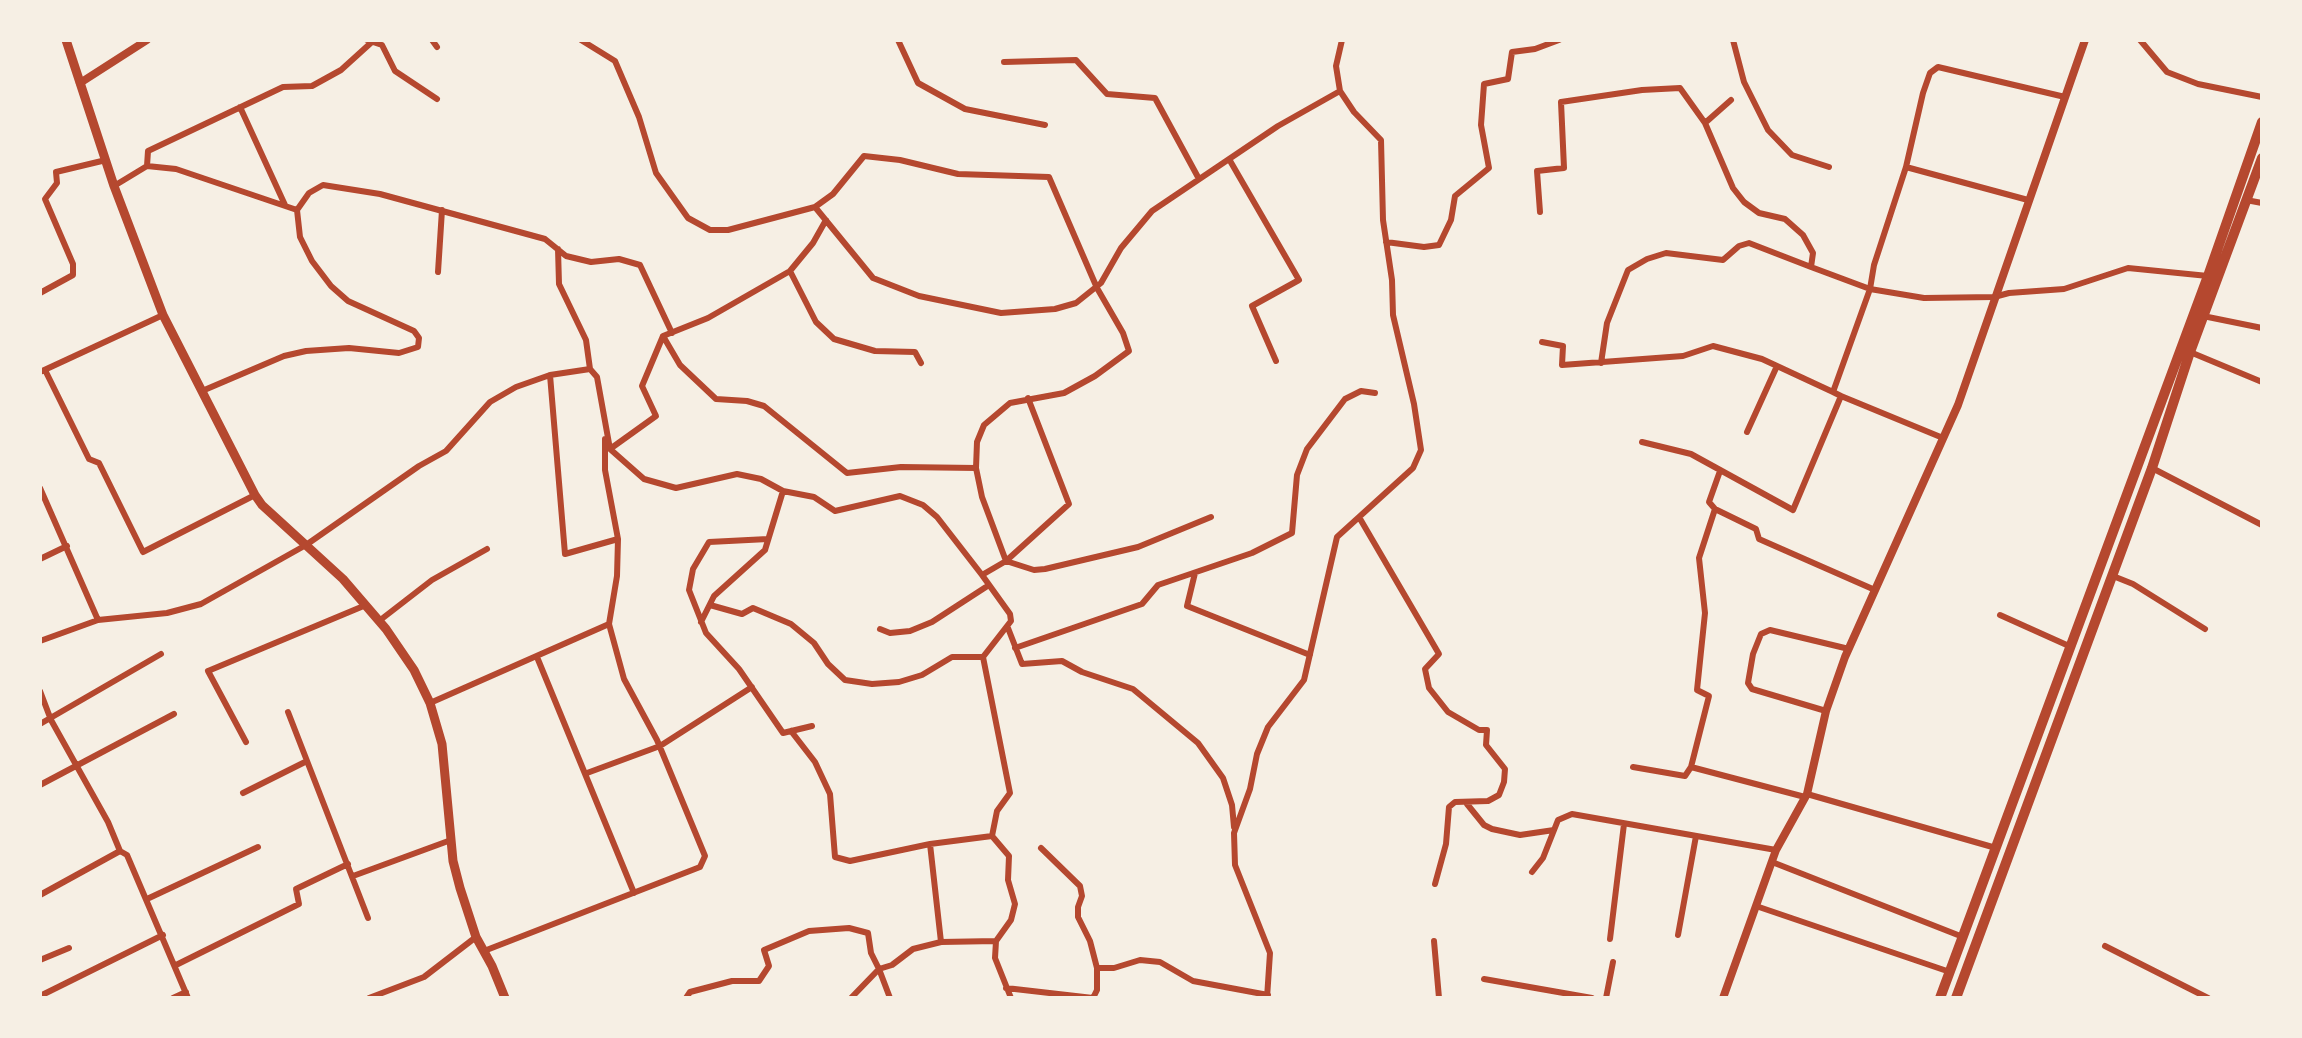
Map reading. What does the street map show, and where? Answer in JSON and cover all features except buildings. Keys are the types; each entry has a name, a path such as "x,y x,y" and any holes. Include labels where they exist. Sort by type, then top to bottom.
{"main road":[{"path":"66,40 114,186 163,315 255,495 343,579 366,605 414,670 430,703 442,744 451,840 460,888 476,937 505,998"},
{"path":"1940,998 2208,276 2262,122"},
{"path":"1956,998 2113,576 2190,352 2262,158"}],"street":[{"path":"80,83 147,40"},
{"path":"367,40 382,45 395,71 437,99"},
{"path":"432,40 437,47"},
{"path":"581,40 615,61 639,117 656,173 688,219 710,230 728,230 815,207 833,194 864,156 900,160 958,174 1049,177 1097,288 1124,333 1129,351 1095,376 1064,393 1010,403 984,425 977,442 976,468 982,497 1006,561"},
{"path":"898,40 918,83 965,109 1045,125"},
{"path":"1234,833 1250,789 1257,754 1268,727 1304,680 1337,537 1413,468 1421,450 1414,404 1393,316 1381,140 1354,112 1340,91 1335,66 1342,40"},
{"path":"1386,242 1424,247 1439,245 1451,220 1455,197 1489,168 1481,125 1484,84 1508,79 1512,52 1535,49 1559,40"},
{"path":"1733,40 1744,82 1768,130 1792,155 1829,167"},
{"path":"1723,998 1776,850 1806,795 1826,711 1849,649 1958,405 2085,40"},
{"path":"2140,40 2167,72 2198,84 2262,97"},
{"path":"147,166 148,151 283,87 312,86 341,69 373,41"},
{"path":"1004,62 1076,60 1107,94 1156,98 1199,179"},
{"path":"1833,392 1870,289 1874,265 1906,167 1930,73 1938,66 2065,97"},
{"path":"1540,212 1537,171 1564,168 1561,102 1642,90 1680,89 1705,123 1733,188 1744,202 1759,212 1785,219 1803,234 1813,253 1811,267"},
{"path":"815,207 873,278 919,296 964,307 1001,313 1055,309 1076,303 1097,288 1138,225 1152,211 1278,127 1340,91"},
{"path":"1705,123 1731,100"},
{"path":"240,107 285,205"},
{"path":"1229,159 1299,279 1252,306 1276,361"},
{"path":"40,293 73,275 73,264 45,199 57,183 56,172 106,160"},
{"path":"114,186 147,166 176,169 297,210"},
{"path":"1906,167 2028,200"},
{"path":"202,391 284,356 306,351 349,348 398,354 418,346 419,338 414,331 348,301 331,286 312,261 300,237 297,210 309,192 332,184 442,210 545,239 566,256 591,262 619,259 640,265 672,333"},
{"path":"2246,200 2262,203"},
{"path":"438,272 442,210"},
{"path":"610,449 656,415 642,387 663,336 708,318 790,271 813,243 826,220"},
{"path":"1601,363 1607,323 1628,270 1647,259 1666,253 1723,260 1739,246 1749,243 1870,289 1924,298 1994,297 2064,289 2128,268 2208,276"},
{"path":"558,249 559,284 586,340 590,369 597,377 610,449 644,479 676,488 737,474 761,479 783,491 814,497 835,511 900,496 923,505 937,517 1010,614 1008,628 1022,664 1062,661 1082,672 1133,688 1198,743 1223,778 1232,805 1235,865 1269,953 1268,997 1194,981 1160,962 1140,960 1114,968 1097,968"},
{"path":"790,271 817,322 835,339 852,347 875,351 915,352 921,363"},
{"path":"163,315 43,371 89,459 99,463 143,552 255,495"},
{"path":"2203,316 2262,328"},
{"path":"663,336 680,365 716,399 747,401 764,406 847,473 901,467 976,468"},
{"path":"1542,342 1563,346 1562,365 1683,356 1713,346 1777,366 1943,438"},
{"path":"2190,352 2262,382"},
{"path":"1746,432 1777,366"},
{"path":"40,641 99,620 167,614 201,604 306,545 419,466 446,451 490,402 516,387 550,375 590,369"},
{"path":"550,375 565,554 618,539"},
{"path":"1015,648 1142,604 1158,586 1252,553 1292,533 1297,475 1307,449 1345,399 1361,391 1375,393"},
{"path":"1642,442 1691,454 1793,510 1841,396"},
{"path":"982,575 1006,561 1069,504 1028,398"},
{"path":"484,951 700,867 705,856 660,746 624,679 609,624 617,576 618,539 604,470 605,432"},
{"path":"2152,468 2262,525"},
{"path":"1720,471 1709,502 1715,509 1756,529 1759,539 1875,590"},
{"path":"40,488 99,620"},
{"path":"701,622 709,606 731,578 765,550 783,491"},
{"path":"1633,767 1685,776 1691,767 1709,696 1697,690 1705,613 1699,558 1715,509"},
{"path":"1006,561 1034,570 1045,569 1138,547 1211,517"},
{"path":"1359,517 1439,654 1425,669 1429,688 1448,712 1479,730 1487,730 1486,746 1505,769 1499,796 1488,801 1467,804 1455,802 1449,807 1446,844 1435,884"},
{"path":"768,539 709,542 693,569 689,590 706,633 752,688 783,733 811,726"},
{"path":"40,559 67,546"},
{"path":"379,621 432,580 487,549"},
{"path":"1195,573 1187,606 1310,654"},
{"path":"2113,576 2133,584 2205,629"},
{"path":"880,629 890,633 910,631 932,622 989,585"},
{"path":"246,742 208,671 366,605"},
{"path":"709,606 742,614 753,608 791,624 814,643 828,664 845,680 872,684 899,682 922,675 952,657 983,657 1008,628"},
{"path":"2000,615 2070,646"},
{"path":"430,703 609,624"},
{"path":"1826,711 1752,689 1748,683 1753,654 1761,634 1770,630 1849,649"},
{"path":"40,724 161,654"},
{"path":"537,657 635,894"},
{"path":"983,657 1010,793 997,811 992,836"},
{"path":"587,773 660,746 752,688"},
{"path":"40,691 51,720 120,851 127,855 176,965 187,995 173,998"},
{"path":"288,712 368,918"},
{"path":"40,785 174,714"},
{"path":"791,731 814,762 830,794 835,857 850,861 930,844 992,836"},
{"path":"243,793 307,761"},
{"path":"1691,767 1806,795 1996,848"},
{"path":"1467,804 1484,825 1492,829 1520,835 1554,830"},
{"path":"1532,872 1543,858 1558,820 1572,814 1776,850"},
{"path":"1610,940 1624,824"},
{"path":"992,836 1009,856 1008,880 1015,904 1010,920 996,941 995,958 1011,998"},
{"path":"1678,935 1696,836"},
{"path":"353,876 451,840"},
{"path":"930,844 941,942"},
{"path":"147,899 258,847"},
{"path":"1006,988 1093,998 1097,990 1097,968 1090,941 1078,917 1082,896 1080,886 1041,848"},
{"path":"40,895 120,851"},
{"path":"1772,862 1963,937"},
{"path":"176,965 299,904 296,889 348,864"},
{"path":"1756,906 1950,972"},
{"path":"686,998 690,992 732,981 759,981 769,966 764,950 809,930 849,928 868,933 890,998"},
{"path":"40,996 163,935"},
{"path":"369,998 424,977 476,937"},
{"path":"851,998 879,969 892,965 913,949 941,942 996,941"},
{"path":"1434,941 1439,998"},
{"path":"2105,946 2208,998"},
{"path":"40,960 69,948"},
{"path":"1606,998 1613,962"},
{"path":"1484,979 1592,998"}]}
